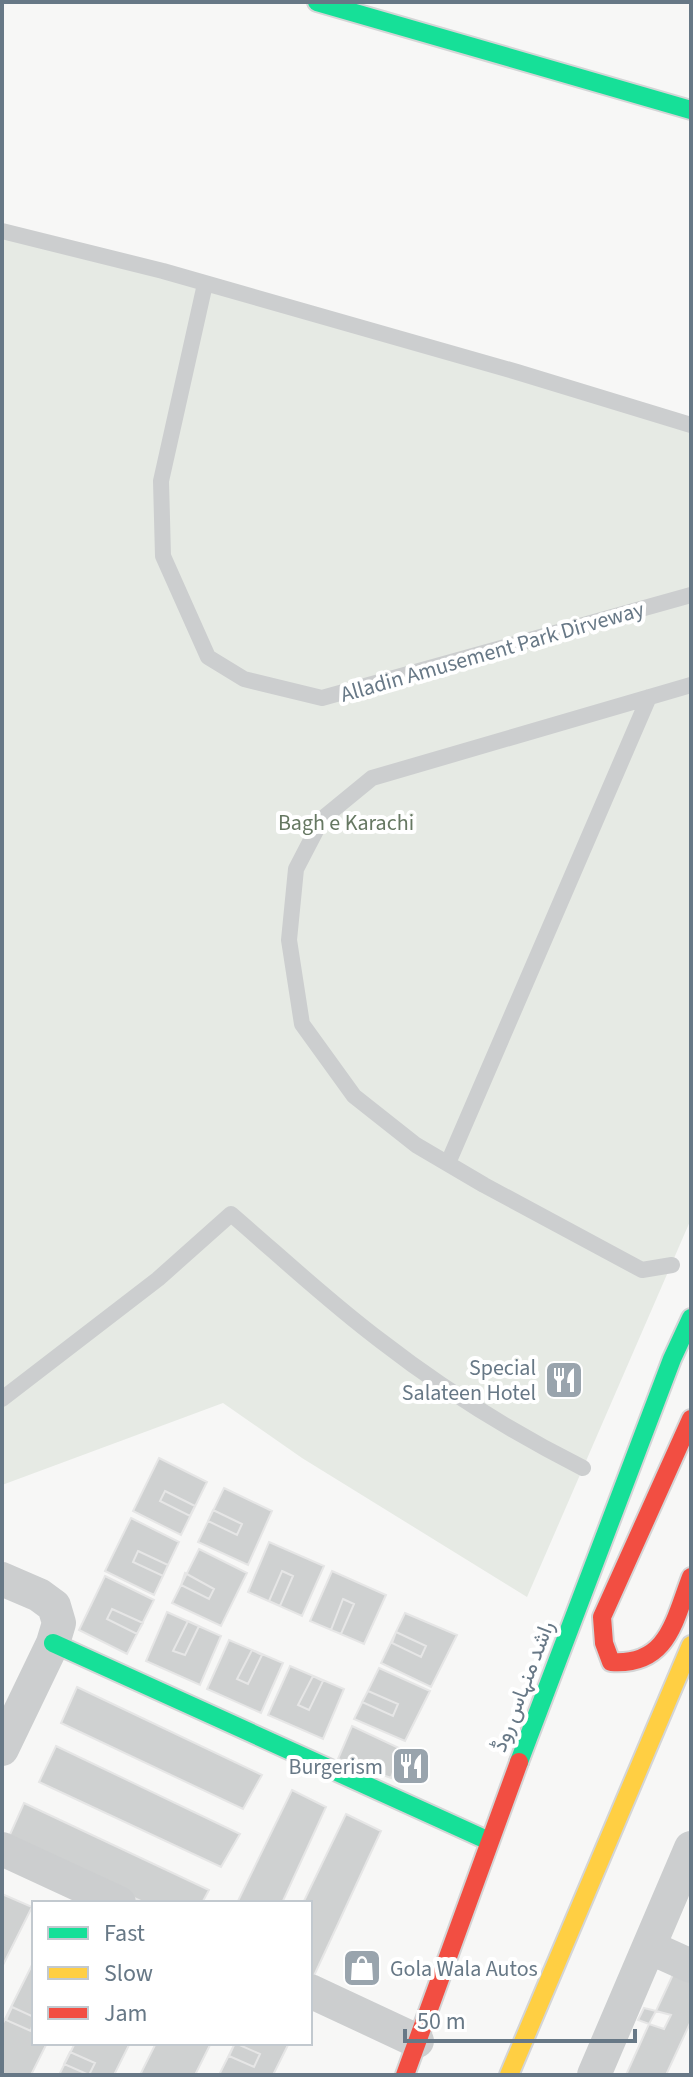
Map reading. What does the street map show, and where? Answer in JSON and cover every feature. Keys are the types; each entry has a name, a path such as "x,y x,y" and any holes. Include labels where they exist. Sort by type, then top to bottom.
{"main road":[{"path":"317,2 691,110"},
{"name":"راشد منہاس روڈ","path":"405,2075 489,1841 672,1359 691,1318"},
{"path":"691,1419 602,1617 604,1643 611,1662 628,1666 646,1660 665,1643 691,1577"},
{"path":"53,1643 489,1841"},
{"path":"509,2075 691,1645"}],"street":[{"path":"2,1579 39,1595 54,1606 59,1623 53,1643 2,1749"},
{"path":"594,2075 691,1848"},
{"path":"2,1849 115,1901"},
{"path":"649,1947 691,1966"},
{"path":"312,1992 417,2041"}],"lane":[{"path":"2,231 205,284 517,372 691,425"},
{"name":"Alladin Amusement Park Dirveway","path":"205,284 161,481 163,556 208,657 244,679 322,698 691,595"},
{"path":"672,1265 642,1270 416,1145 354,1096 302,1024 289,940 296,869 322,819 372,778 691,685"},
{"path":"448,1163 649,697"},
{"path":"2,1399 158,1279 231,1214 380,1341 454,1395 532,1442 583,1468"}],"green space":[{"name":"Bagh e Karachi","path":"2,231 691,425 691,1219 527,1597 302,1458 223,1403 2,1485"}],"building":[{"path":"159,1458 207,1482 181,1535 133,1511"},
{"path":"224,1488 272,1511 248,1565 198,1542"},
{"path":"165,1491 195,1506 190,1516 160,1501"},
{"path":"213,1510 242,1524 237,1535 208,1521"},
{"path":"131,1518 179,1542 154,1595 105,1571"},
{"path":"269,1542 324,1566 302,1616 248,1592"},
{"path":"199,1549 247,1573 221,1626 172,1603"},
{"path":"138,1551 168,1565 163,1576 133,1562"},
{"path":"282,1571 293,1576 280,1606 269,1601"},
{"path":"332,1571 386,1595 364,1644 310,1621"},
{"path":"185,1573 214,1589 209,1599 181,1585"},
{"path":"105,1576 154,1600 127,1654 79,1630"},
{"path":"343,1599 354,1604 341,1634 331,1630"},
{"path":"112,1609 143,1623 137,1634 107,1619"},
{"path":"167,1612 221,1636 200,1685 146,1661"},
{"path":"405,1613 457,1635 431,1687 381,1663"},
{"path":"188,1621 199,1626 185,1655 173,1651"},
{"path":"396,1632 426,1646 421,1657 392,1643"},
{"path":"229,1640 283,1663 261,1713 207,1689"},
{"path":"252,1650 262,1655 248,1684 237,1679"},
{"path":"290,1666 344,1689 323,1739 268,1715"},
{"path":"379,1668 430,1691 405,1741 354,1719"},
{"path":"313,1676 323,1681 309,1710 298,1705"},
{"path":"77,1687 262,1775 243,1809 61,1723"},
{"path":"368,1691 398,1704 393,1716 362,1702"},
{"path":"352,1726 401,1749 391,1778 338,1759"},
{"path":"56,1746 240,1834 221,1867 39,1782"},
{"path":"292,1790 326,1807 283,1901 238,1901"},
{"path":"24,1803 209,1890 203,1901 141,1901 8,1839"},
{"path":"346,1814 381,1831 312,1980 312,1901 304,1901"},
{"path":"2,1894 32,1907 2,1967"},
{"path":"32,1965 32,2045 46,2045 31,2075 2,2075 2,2025"},
{"path":"676,1968 691,1972 691,2021 666,2075 626,2075 649,2024 664,2029 671,2015 656,2011"},
{"path":"12,2007 32,2016 31,2031 6,2020"},
{"path":"644,2008 656,2011 649,2024 638,2020"},
{"path":"74,2045 129,2045 114,2075 59,2075"},
{"path":"155,2045 210,2045 195,2075 140,2075"},
{"path":"234,2045 288,2045 273,2075 219,2075"},
{"path":"234,2045 260,2054 254,2067 229,2056"},
{"path":"70,2052 95,2063 89,2075 64,2064"}],"traffic: fast":[{"path":"317,2 691,110"},
{"path":"519,1762 672,1359 691,1318"},
{"path":"53,1643 489,1841"}],"traffic: slow":[{"path":"509,2075 691,1645"}],"traffic: jam":[{"path":"691,1419 602,1617 604,1643 611,1662 645,1657 657,1648 673,1624 691,1577"},
{"path":"405,2075 519,1762"}],"place":[{"name":"Special Salateen Hotel","path":"564,1380"},
{"name":"Burgerism","path":"411,1766"},
{"name":"Gola Wala Autos","path":"362,1968"}]}
